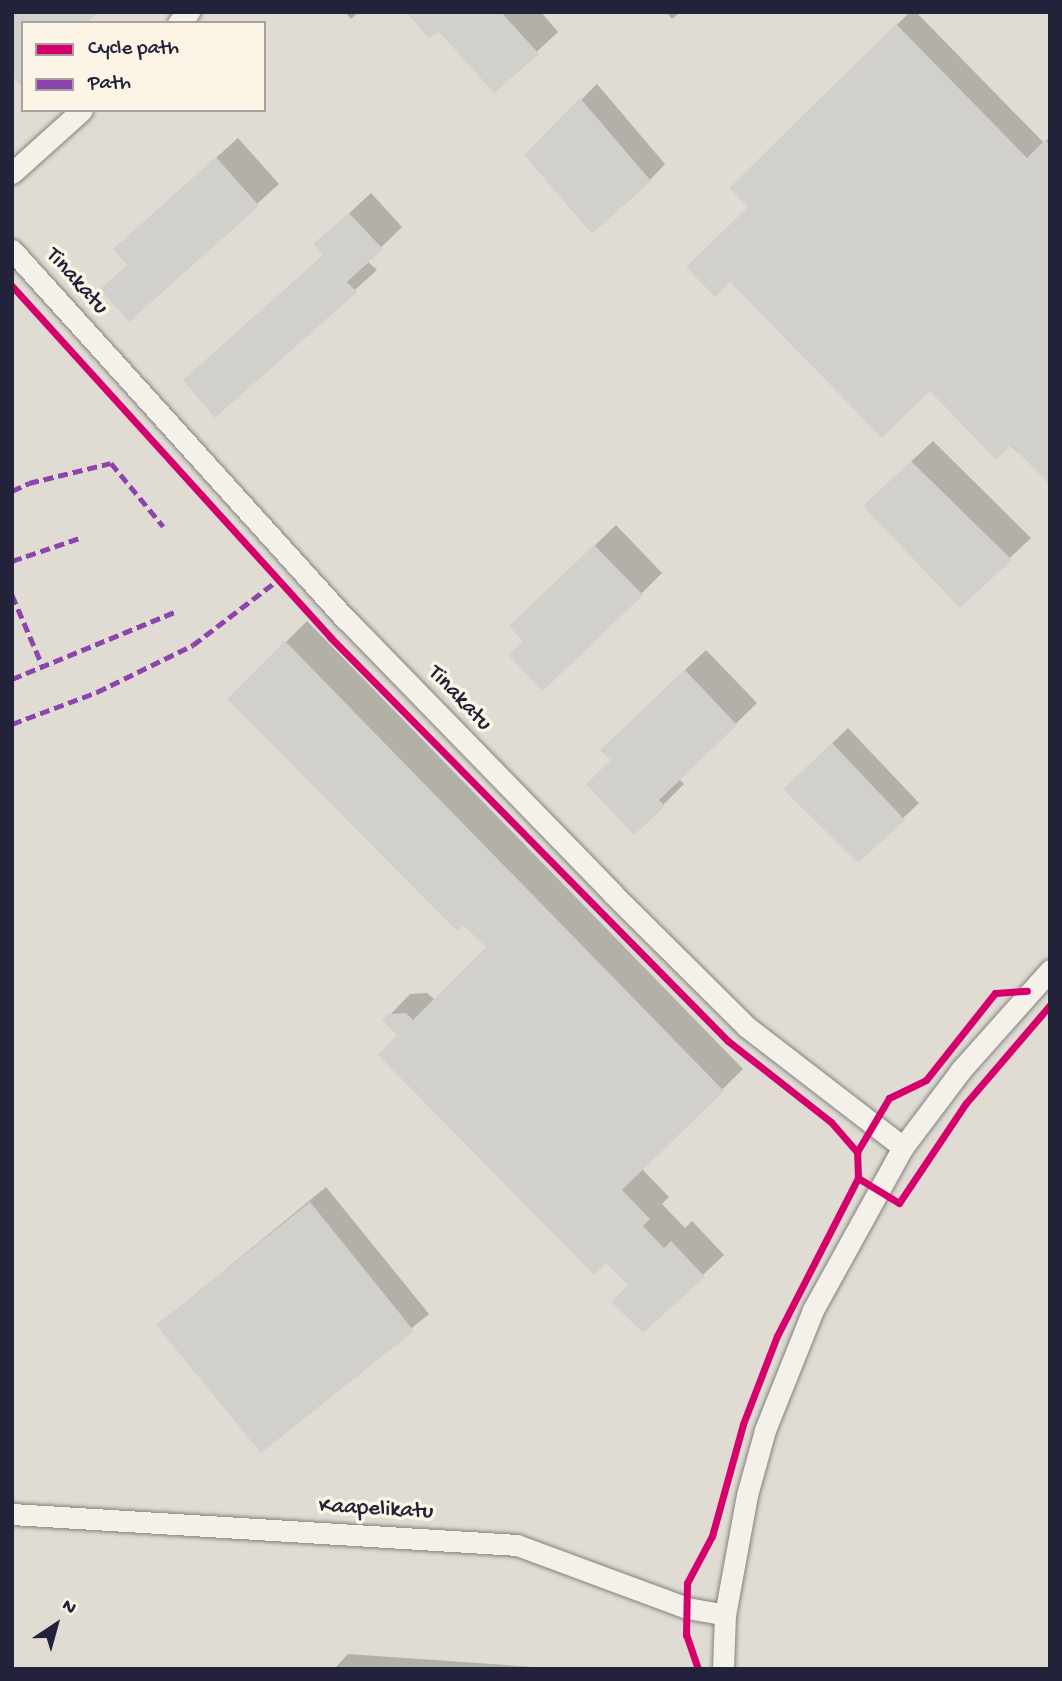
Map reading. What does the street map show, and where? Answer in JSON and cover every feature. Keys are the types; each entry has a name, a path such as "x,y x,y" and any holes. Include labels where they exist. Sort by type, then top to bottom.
{"street":[{"path":"12,173 80,112"},
{"name":"Tinakatu","path":"12,250 346,620 612,893 747,1027 903,1147"},
{"path":"723,1669 725,1615 747,1495 789,1367 833,1270 903,1147 969,1060 1050,970"},
{"name":"Kaapelikatu","path":"12,1514 517,1545 687,1608 725,1615"}],"shaded area":[{"path":"12,12 1050,12 1050,1669 12,1669"},
{"path":"12,305 283,608 288,605 751,1073 736,1091 724,1091 285,641 227,698 239,711 219,733 214,724 219,705 211,691 57,760 56,756 12,775"},
{"path":"697,548 769,613 860,602 894,614 943,664 978,716 988,778 959,940 957,1019 931,1045 870,1069 823,1054 831,992 852,926 913,795 826,704 764,767 745,812 713,849 804,931 797,947 819,964 800,1033 726,969 621,859 782,697 774,654 682,569"},
{"path":"12,879 63,905 141,955 216,1025 223,1061 478,1358 550,1427 612,1469 678,1500 596,1410 626,1386 672,1413 730,1433 695,1494 712,1512 680,1582 663,1581 656,1546 636,1523 610,1508 569,1507 523,1520 344,1493 345,1485 464,1491 514,1452 425,1337 414,1331 272,1154 256,1166 199,1134 90,1015 96,1003 12,947"},
{"path":"1050,1015 1050,1095 1038,1101 1017,1097 992,1079"},
{"path":"778,1093 846,1150 849,1177 801,1267 744,1404 734,1408 709,1400 705,1390 709,1380 726,1387 773,1280 755,1269 763,1252 782,1261 828,1177 806,1163 821,1139 772,1101"},
{"path":"970,1105 1041,1174 981,1245 1050,1316 1050,1433 843,1422 805,1416 790,1408 830,1314 875,1228 888,1208 900,1215"},
{"path":"659,1210 714,1267 711,1282 682,1315 672,1306 704,1276 671,1241 664,1248 643,1226"},
{"path":"606,1263 612,1270 600,1283 605,1294 589,1309 573,1294"},
{"path":"616,1320 624,1327 627,1324 653,1349 641,1361 607,1328"},
{"path":"12,1464 283,1482 279,1516 12,1501"},
{"path":"780,1517 766,1576 751,1611 750,1669 739,1662 752,1538 760,1521"},
{"path":"121,1535 395,1549 407,1557 418,1596 399,1612 366,1610 342,1581 292,1581 263,1573 136,1561 135,1550"},
{"path":"483,1559 566,1573 676,1624 676,1639 692,1669 575,1669 577,1627 514,1610 452,1600"}],"building":[{"path":"12,12 95,12 88,21 21,21 21,86 12,76"},
{"path":"406,12 501,12 539,54 494,93 439,32 429,38"},
{"path":"896,24 1027,158 1045,140 1050,145 1050,485 1011,445 996,460 930,391 882,438 730,282 715,297 686,267 748,207 729,188"},
{"path":"580,98 651,181 592,234 524,155"},
{"path":"216,157 259,206 129,322 100,289 127,265 113,249"},
{"path":"349,213 383,249 347,282 357,292 215,418 183,380 323,255 313,244"},
{"path":"911,461 1012,560 960,608 863,506"},
{"path":"594,545 643,595 543,691 508,655 523,641 509,626"},
{"path":"285,641 724,1091 622,1190 650,1219 643,1226 664,1248 671,1241 705,1277 643,1333 611,1302 628,1285 606,1263 594,1275 378,1055 397,1035 382,1020 388,1014 406,1013 413,1020 486,947 463,925 457,931 227,699"},
{"path":"685,670 737,725 659,800 665,806 634,835 586,784 611,760 600,750"},
{"path":"832,743 905,820 858,863 783,789"},
{"path":"310,1202 414,1331 261,1453 156,1325"}],"marked path":[{"path":"12,491 29,483 111,463 163,526"},
{"path":"12,561 82,537"},
{"path":"12,724 97,692 193,645 278,580"},
{"path":"12,595 43,667"},
{"path":"12,679 177,611"}],"cycle path":[{"path":"12,286 330,637 728,1041 831,1122 857,1152"},
{"path":"698,1669 686,1635 687,1583 712,1536 743,1424 777,1336 858,1178 857,1152 889,1098 926,1080 995,993 1027,991"},
{"path":"858,1178 899,1203 966,1103 1050,1005"}]}
